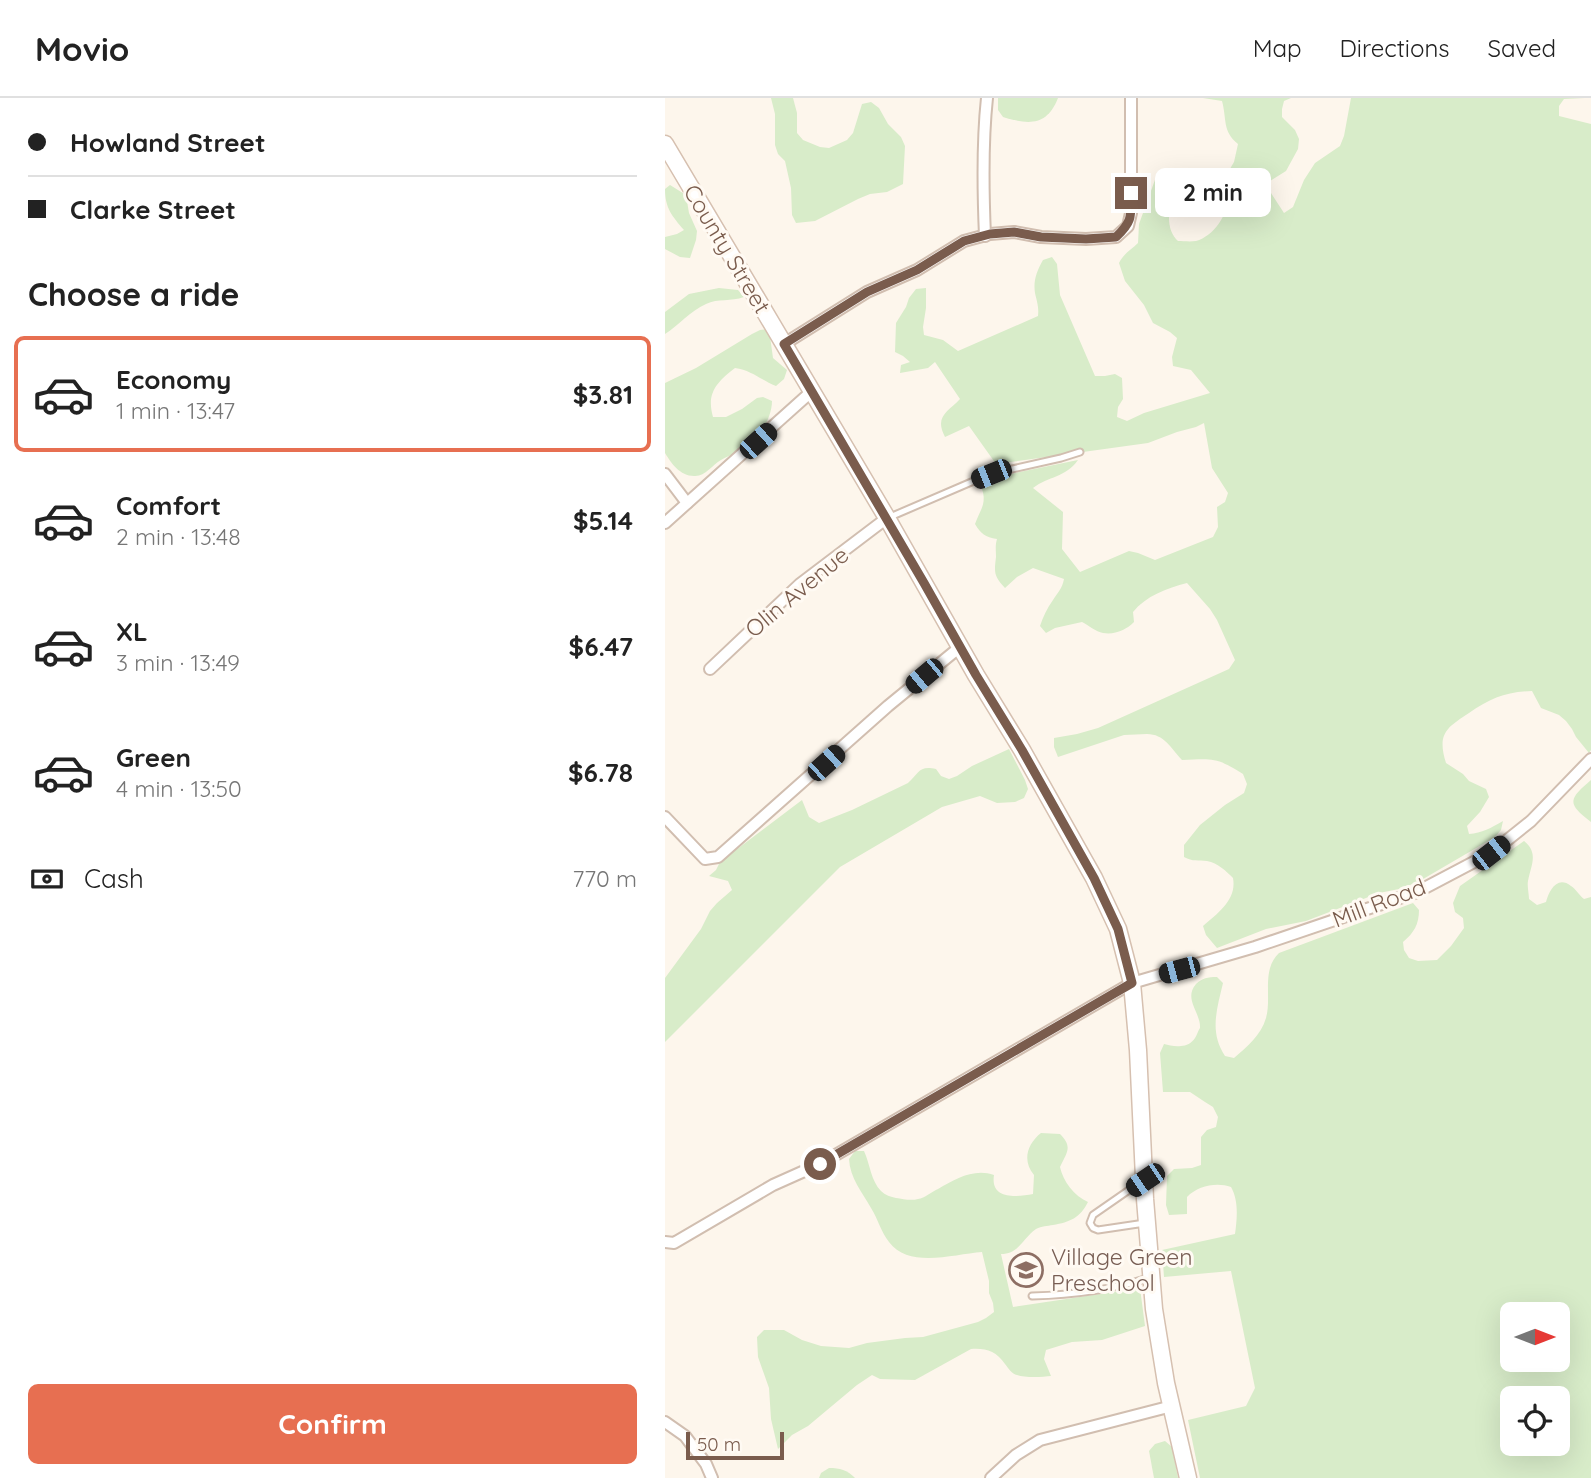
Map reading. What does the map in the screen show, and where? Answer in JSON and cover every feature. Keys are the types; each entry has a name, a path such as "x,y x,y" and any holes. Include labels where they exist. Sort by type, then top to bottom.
{"street":[{"path":"985,236 983,183 987,98"},
{"path":"784,344 867,292 917,270 964,241 1014,232 1041,237 1116,237 1128,226 1131,213 1131,98"},
{"name":"County Street","path":"665,144 1022,750 1094,878 1118,929 1132,983 1154,1309 1188,1478"},
{"path":"665,523 811,392"},
{"path":"665,474 687,503"},
{"name":"Olin Avenue","path":"709,669 800,584 887,518"},
{"path":"665,817 705,859 718,857 888,706 960,647"},
{"name":"Mill Road","path":"665,1242 674,1243 773,1185 820,1164 1132,983 1245,950 1417,892 1491,853 1531,821 1591,760"},
{"path":"991,1478 1016,1455 1040,1440 1172,1406"},
{"path":"665,1422 685,1436 706,1464 712,1478"}],"lane":[{"path":"887,518 991,474 1080,452"},
{"path":"1145,1180 1093,1216 1090,1223 1098,1230 1147,1222"},
{"path":"1032,1296 1056,1296 1124,1285 1151,1277"}],"green space":[{"path":"771,98 793,98 797,113 797,133 803,140 829,148 847,140 853,133 862,104 871,102 879,108 905,146 903,184 887,192 858,199 815,221 796,223 792,215 791,188 785,161 778,154 775,145 775,114"},
{"path":"998,98 1058,98 1048,114 1029,122 1003,117 998,110"},
{"path":"1203,98 1291,98 1284,101 1282,117 1295,130 1299,139 1298,149 1286,171 1270,181 1269,190 1284,213 1293,207 1304,180 1315,163 1340,146 1351,98 1585,98 1564,99 1559,106 1559,116 1591,124 1591,750 1589,753 1559,715 1541,708 1532,691 1506,694 1484,703 1449,728 1443,738 1443,753 1446,763 1469,781 1486,789 1489,797 1467,826 1469,834 1486,830 1503,821 1501,830 1495,837 1418,882 1379,893 1306,921 1266,929 1217,948 1206,935 1203,926 1229,899 1233,878 1215,864 1184,857 1184,845 1200,825 1244,793 1247,784 1243,774 1214,760 1182,760 1167,742 1153,735 1124,735 1058,757 1054,738 1098,728 1229,669 1235,660 1217,620 1187,583 1144,601 1133,612 1134,622 1120,631 1100,632 1082,622 1055,628 1046,633 1040,626 1064,579 1033,568 1005,588 995,571 997,539 984,534 975,524 983,503 982,489 988,481 1078,460 1062,474 1033,488 1063,512 1062,549 1080,572 1129,551 1155,560 1213,537 1218,527 1217,507 1225,502 1228,493 1212,468 1204,423 1148,443 996,464 969,426 945,437 942,419 960,399 935,362 928,368 900,373 901,365 910,362 895,352 896,323 916,289 926,288 924,335 943,340 958,351 1038,316 1036,276 1043,260 1052,257 1057,264 1060,295 1095,376 1115,374 1122,378 1123,399 1118,407 1117,417 1127,421 1144,413 1210,393 1191,370 1173,366 1172,357 1177,338 1153,323 1144,305 1125,281 1119,263 1138,243 1139,224 1156,177 1184,181 1197,187 1208,197 1198,211 1173,200 1169,222 1178,241 1194,241 1209,235 1223,217 1228,196 1224,179 1234,162 1238,144 1227,129 1222,101"},
{"path":"670,185 686,195 689,213 697,231 690,258 680,257 665,249 665,237 684,230 668,207 665,189"},
{"path":"719,288 738,290 744,297 706,304 665,334 665,312 689,294"},
{"path":"769,329 773,358 787,370 784,379 776,386 735,368 718,383 711,401 713,417 726,417 757,398 763,397 772,401 764,427 746,448 721,460 702,475 689,475 680,471 665,453 665,383 696,368 752,334"},
{"path":"1009,749 1028,789 1024,798 1015,802 997,803 980,796 942,807 840,867 665,1042 665,978 701,929 710,911 732,890 728,881 709,876 720,862 802,800 809,817 819,823 908,783 923,769 936,769 941,776 949,779"},
{"path":"1591,780 1591,822 1577,810 1573,801"},
{"path":"1524,841 1533,855 1528,883 1529,899 1537,905 1546,902 1554,886 1562,882 1573,887 1584,899 1591,897 1591,1478 1200,1478 1188,1420 1246,1406 1255,1388 1231,1271 1164,1277 1162,1250 1235,1234 1237,1210 1231,1187 1213,1185 1196,1190 1187,1197 1187,1214 1169,1215 1166,1205 1167,1176 1174,1169 1201,1165 1201,1137 1207,1130 1216,1127 1218,1117 1213,1107 1190,1092 1163,1092 1160,1053 1164,1044 1183,1046 1194,1040 1200,1022 1191,995 1196,984 1203,979 1217,977 1223,983 1216,1020 1217,1038 1225,1056 1234,1058 1253,1040 1264,1024 1268,1010 1270,967 1279,953 1413,903 1419,910 1418,920 1413,932 1403,942 1404,950 1409,958 1418,961 1437,960 1464,928 1463,918 1455,912 1453,903 1460,886"},
{"path":"1041,1133 1060,1134 1064,1139 1068,1146 1060,1167 1061,1172 1074,1192 1088,1202 1074,1218 1036,1229 1017,1248 1001,1254 1013,1307 1140,1288 1145,1326 1102,1340 1072,1342 1046,1350 1044,1359 1051,1376 1020,1376 1010,1371 994,1353 976,1349 971,1349 915,1380 880,1379 872,1375 808,1426 792,1435 778,1449 771,1419 769,1388 758,1357 757,1337 764,1330 784,1330 821,1346 849,1348 867,1343 923,1337 978,1322 994,1312 982,1252 920,1258 898,1250 889,1242 852,1172 849,1159 855,1151 864,1151 878,1187 884,1194 892,1197 910,1200 921,1198 958,1178 979,1173 994,1175 996,1189 1000,1193 1020,1196 1033,1194 1034,1175 1027,1158 1029,1147"},
{"path":"1165,1441 1172,1447 1178,1478 1154,1478 1149,1451 1155,1444"},
{"path":"829,1468 843,1470 855,1478 819,1478 821,1473"}],"place":[{"name":"Village Green Preschool","path":"1026,1270"}],"route":[{"path":"820,1164 1132,983 1118,929 1094,878 784,344 867,292 917,270 964,241 990,234 1014,232 1041,237 1116,237 1128,226 1131,193"}]}
